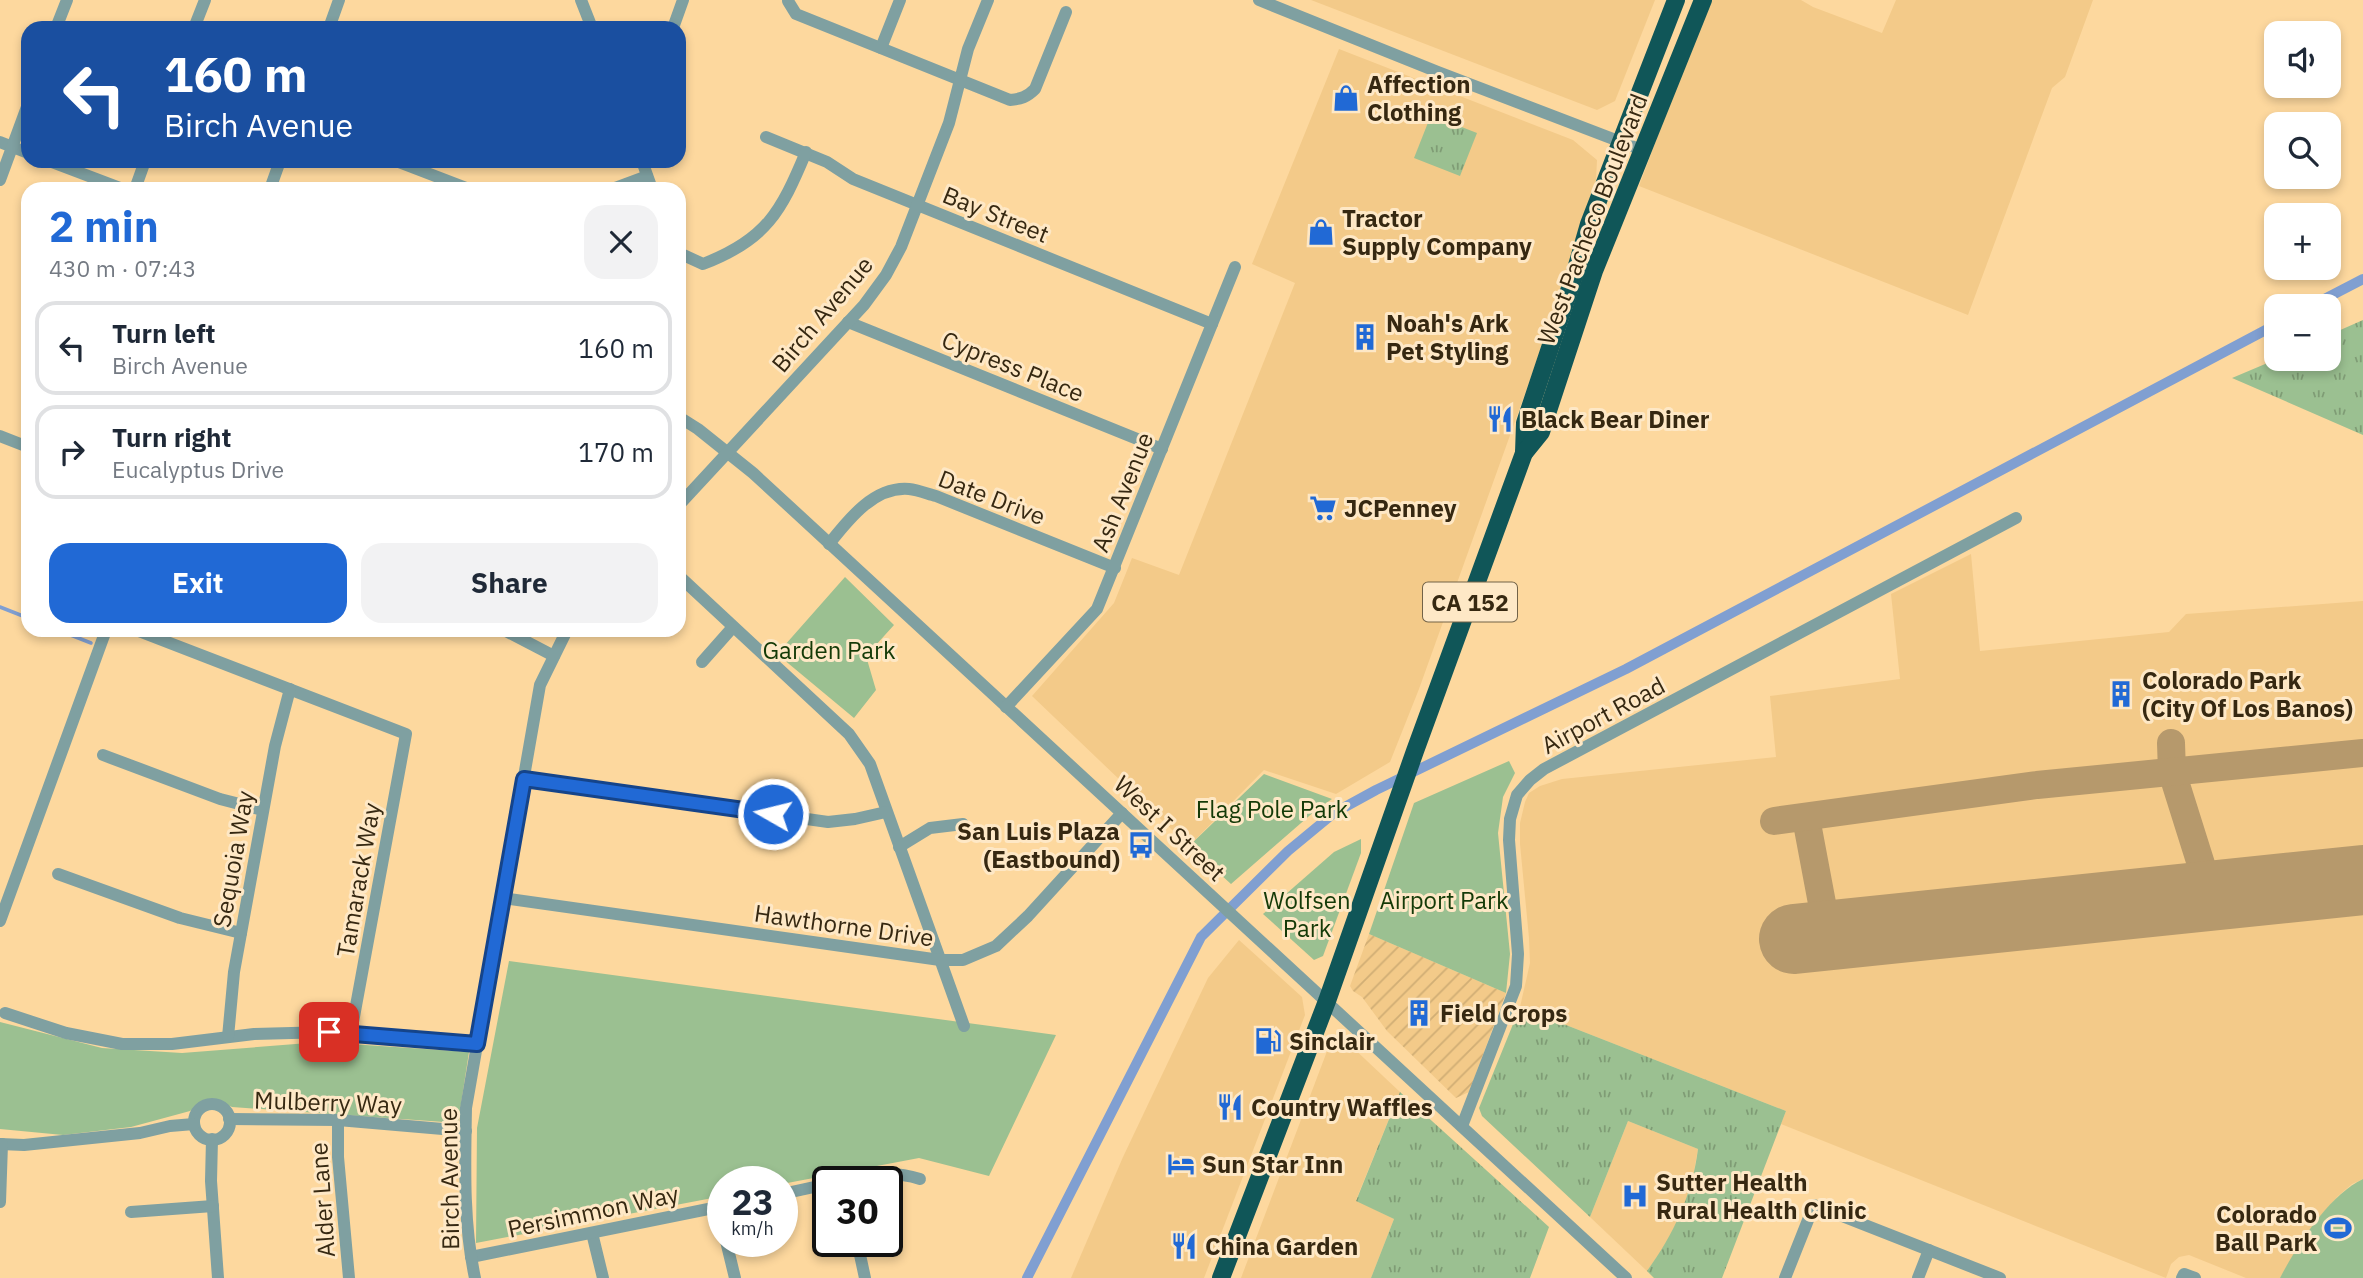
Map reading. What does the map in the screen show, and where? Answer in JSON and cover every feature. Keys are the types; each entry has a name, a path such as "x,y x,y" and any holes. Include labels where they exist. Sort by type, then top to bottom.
{"highway":[{"name":"West Pacheco Boulevard","path":"1222,1278 1327,1001 1524,453 1525,423 1590,224 1676,0"},
{"name":"West Pacheco Boulevard","path":"1524,453 1541,432 1594,271 1703,0"}],"street":[{"path":"59,21 67,0"},
{"path":"197,21 205,0"},
{"path":"332,21 339,0"},
{"path":"581,0 589,21"},
{"path":"676,21 683,0"},
{"path":"881,48 900,0"},
{"name":"Birch Avenue","path":"686,497 848,322 886,275 901,247 949,123 968,49 988,0"},
{"path":"1259,0 1642,150"},
{"path":"788,1 796,14 1010,100 1024,98 1035,89 1066,12"},
{"path":"0,180 6,145 21,117"},
{"name":"Bay Street","path":"766,137 827,162 853,179 1212,324"},
{"path":"686,256 703,264 738,249 767,226 790,190 806,152"},
{"path":"68,168 104,182"},
{"path":"414,168 451,182"},
{"path":"645,168 650,182"},
{"path":"631,182 648,176"},
{"name":"Ash Avenue","path":"1006,707 1097,609 1235,267"},
{"name":"Cypress Place","path":"848,322 1162,449"},
{"name":"West I Street","path":"686,422 728,452 1626,1278"},
{"path":"0,436 21,444"},
{"name":"Date Drive","path":"829,544 854,513 881,496 896,490 909,489 936,496 1115,568"},
{"name":"Airport Road","path":"1462,1126 1516,986 1518,954 1509,840 1510,819 1517,795 1530,780 1544,769 2017,518"},
{"path":"686,582 849,734 870,764 964,1026"},
{"path":"702,662 733,626"},
{"path":"0,921 103,637"},
{"path":"154,637 290,689"},
{"path":"517,637 554,656"},
{"name":"Birch Avenue","path":"475,1278 465,1178 466,1108 540,685 564,637"},
{"name":"Tamarack Way","path":"290,689 406,734 351,1033"},
{"name":"Sequoia Way","path":"228,1037 230,996 241,933 280,723 290,689"},
{"path":"103,755 220,799 263,810"},
{"path":"524,779 828,822 886,812"},
{"name":"Hawthorne Drive","path":"503,898 940,960 963,960 996,946 1028,916 1122,813"},
{"path":"899,847 930,828 963,824"},
{"path":"58,874 180,918 241,933"},
{"path":"5,1013 66,1033 122,1044 172,1044 254,1034 351,1033 477,1044"},
{"path":"213,1104 222,1107 229,1119 229,1125 223,1135 212,1139 197,1132 194,1124 197,1112 203,1106 213,1104"},
{"name":"Mulberry Way","path":"229,1119 338,1120 466,1131"},
{"name":"Alder Lane","path":"338,1120 338,1157 349,1278"},
{"path":"0,1202 1,1144 24,1145 139,1133 194,1124"},
{"path":"212,1139 218,1278"},
{"path":"903,1174 920,1179"},
{"path":"1785,1278 1814,1205 2000,1278"},
{"path":"131,1212 213,1206"},
{"name":"Persimmon Way","path":"471,1257 707,1210"},
{"path":"592,1233 603,1278"},
{"path":"1918,1278 1929,1250"},
{"path":"730,1257 736,1278"},
{"path":"860,1257 865,1278"}],"shaded area":[{"path":"1311,0 1655,0 1615,101 1597,110"},
{"path":"1709,0 1801,0 1882,33 1896,0 2093,0 2065,77 2052,88 1968,315 1639,186"},
{"path":"1339,49 1573,140 1597,160 1596,180 1532,374 1419,689 1390,762 1336,794 1264,770 1189,846 1032,696 1114,603 1132,558 1179,575 1295,283 1252,264"},
{"path":"1971,554 1980,651 2169,632 2186,614 2363,601 2363,1179 2338,1196 2320,1217 2280,1278 2246,1278 2189,1255 2179,1257 2171,1264 2166,1278 1781,1124 1786,1111 1520,1007 1530,963 1520,844 1520,823 1529,793 1540,786 1562,779 1776,757 1770,696 1900,679 1891,594"},
{"path":"1369,934 1506,993 1469,1092 1456,1098 1387,1031 1362,997 1353,991 1350,986"},
{"path":"1239,940 1302,997 1305,1015 1204,1278 1071,1278 1123,1157 1208,978"},
{"path":"1349,1044 1400,1092 1356,1200 1394,1219 1371,1278 1241,1278 1329,1046"},
{"path":"1628,1121 1698,1149 1692,1182 1681,1215 1647,1271 1590,1217"}],"green space":[{"path":"1431,115 1477,133 1460,176 1414,158"},
{"path":"2363,320 2363,435 2232,378 2264,364 2264,371 2341,371 2341,330"},
{"name":"Garden Park","path":"845,577 894,625 866,656 876,690 854,718 777,654"},
{"name":"Airport Park","path":"1509,761 1515,773 1503,797 1498,833 1510,954 1506,993 1369,934 1414,803"},
{"name":"Flag Pole Park","path":"1264,774 1332,799 1231,884 1189,846"},
{"name":"Wolfsen Park","path":"1361,839 1361,853 1323,956 1314,960 1263,914 1334,852"},
{"path":"509,961 1056,1035 989,1176 919,1158 877,1166 812,1166 812,1178 798,1181 798,1166 707,1166 707,1199 476,1243 477,1128"},
{"path":"1520,1007 1786,1111 1722,1278 1654,1278 1647,1271 1666,1243 1680,1213 1691,1182 1698,1149 1628,1121 1590,1217 1482,1116 1479,1108"},
{"path":"0,1022 102,1048 182,1053 321,1042 469,1052 458,1123 232,1107 214,1099 205,1101 190,1111 131,1127 63,1135 0,1129"},
{"path":"1400,1092 1549,1227 1530,1278 1371,1278 1394,1219 1356,1201"},
{"name":"Colorado Ball Park","path":"2363,1179 2363,1278 2280,1278 2315,1222 2350,1186"}],"waterway":[{"path":"2334,294 2363,279"},
{"path":"1027,1278 1201,937 1288,851 1334,813 1626,669 2264,331"},
{"path":"0,607 21,615"},
{"path":"76,637 91,643"}],"taxiway":[{"path":"2171,743 2172,772 2211,896"},
{"path":"1774,821 2037,785 2363,753"},
{"path":"1806,818 1828,935"}],"runway":[{"path":"1794,939 2363,880"}],"place":[{"name":"Affection Clothing","path":"1346,98"},
{"name":"Tractor Supply Company","path":"1321,232"},
{"name":"Noah's Ark Pet Styling","path":"1365,337"},
{"name":"Black Bear Diner","path":"1500,419"},
{"name":"JCPenney","path":"1323,508"},
{"name":"Colorado Park (City Of Los Banos)","path":"2121,694"},
{"name":"San Luis Plaza (Eastbound)","path":"1141,845"},
{"name":"Field Crops","path":"1419,1013"},
{"name":"Sinclair","path":"1268,1041"},
{"name":"Country Waffles","path":"1230,1107"},
{"name":"Sun Star Inn","path":"1181,1164"},
{"name":"Sutter Health Rural Health Clinic","path":"1635,1196"},
{"name":"Colorado Ball Park","path":"2338,1228"},
{"name":"China Garden","path":"1184,1246"}],"route":[{"path":"329,1032 405,1036 477,1044 524,779 773,814"}]}
